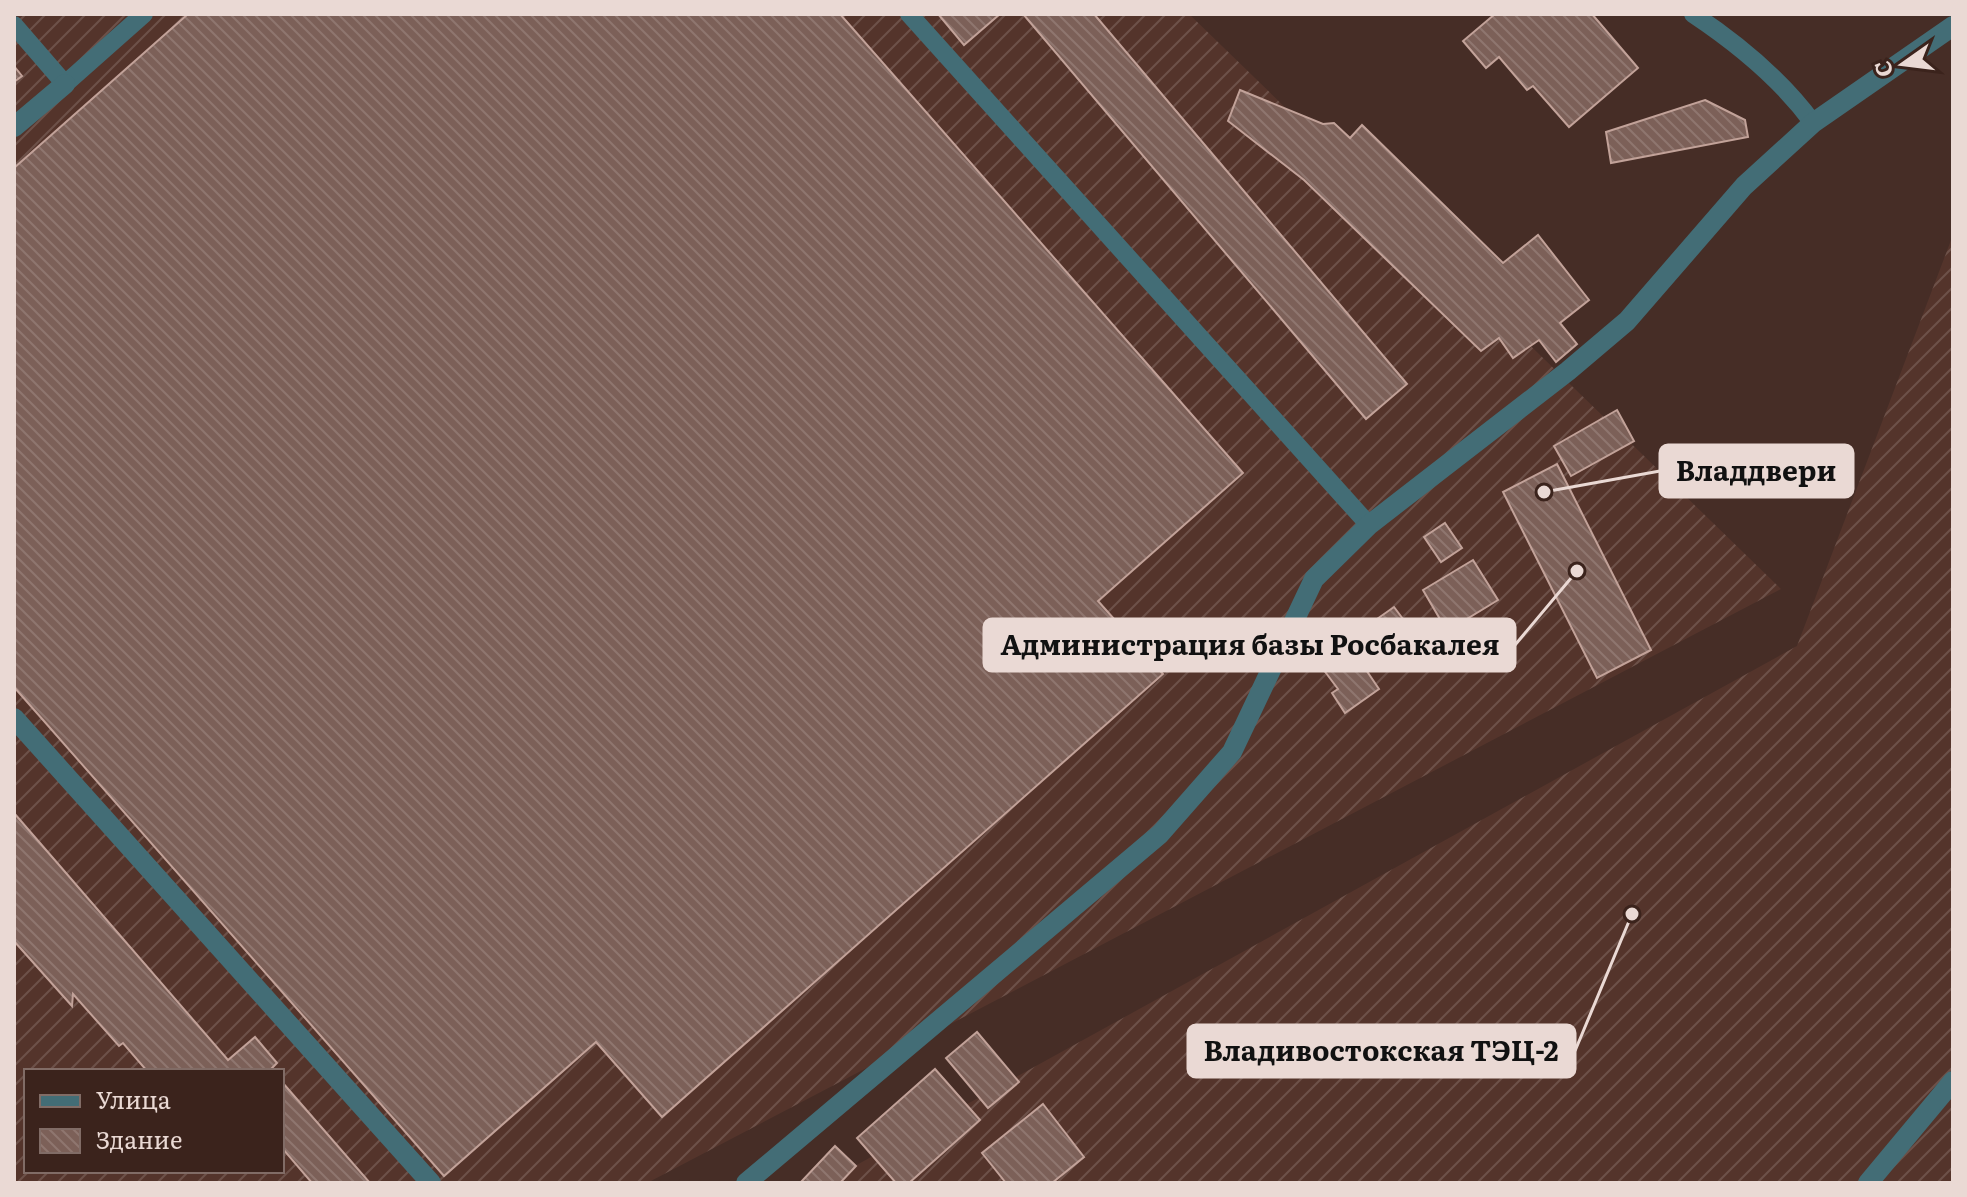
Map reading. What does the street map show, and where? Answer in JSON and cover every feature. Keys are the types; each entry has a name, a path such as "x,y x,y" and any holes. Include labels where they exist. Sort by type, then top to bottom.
{"street":[{"path":"746,1183 1160,834 1232,752 1314,579 1369,525 1618,329 1744,186 1813,123 1953,26"},
{"path":"14,127 65,84"},
{"path":"14,718 431,1183"},
{"path":"1868,1183 1953,1081"}],"lane":[{"path":"14,25 65,84 144,14"},
{"path":"909,14 1369,525"},
{"path":"1693,14 1755,60 1795,98 1813,123"}],"shaded area":[{"path":"14,14 1189,14 1781,589 647,1183 14,1183"},
{"path":"1953,235 1953,1183 824,1183 1797,646"}],"building":[{"path":"188,14 840,14 1243,473 1098,601 1163,674 662,1117 596,1042 444,1176 14,687 14,168"},
{"path":"938,14 1000,14 964,45"},
{"path":"1023,14 1094,14 1407,384 1366,419"},
{"path":"1495,14 1592,14 1638,68 1569,127 1533,86 1527,90 1499,57 1486,68 1463,41"},
{"path":"14,66 22,76 14,82"},
{"path":"1240,90 1323,124 1334,123 1350,138 1362,125 1503,263 1538,235 1589,300 1560,323 1577,344 1556,362 1539,340 1513,358 1499,338 1481,351 1304,180 1228,121"},
{"path":"1705,100 1745,120 1748,137 1611,163 1606,132"},
{"path":"1617,410 1634,441 1571,476 1554,446"},
{"path":"1557,464 1651,650 1597,678 1503,492"},
{"path":"1445,523 1462,548 1441,562 1424,537"},
{"path":"1473,560 1498,600 1447,631 1423,590"},
{"path":"1394,607 1409,627 1360,661 1379,689 1345,713 1332,693 1338,689 1317,661"},
{"path":"14,813 228,1060 255,1037 277,1063 271,1069 145,1069 123,1043 119,1046 73,994 72,1006 14,941"},
{"path":"977,1032 1019,1082 988,1108 946,1058"},
{"path":"935,1069 980,1120 909,1183 896,1183 857,1138"},
{"path":"284,1084 370,1183 312,1183 284,1150"},
{"path":"1043,1104 1084,1157 1052,1183 1006,1183 982,1153"},
{"path":"835,1146 856,1166 840,1183 800,1183"}],"place":[{"name":"Владдвери","path":"1544,492"},
{"name":"Администрация базы Росбакалея","path":"1577,571"},
{"name":"Владивостокская ТЭЦ-2","path":"1632,914"}]}
